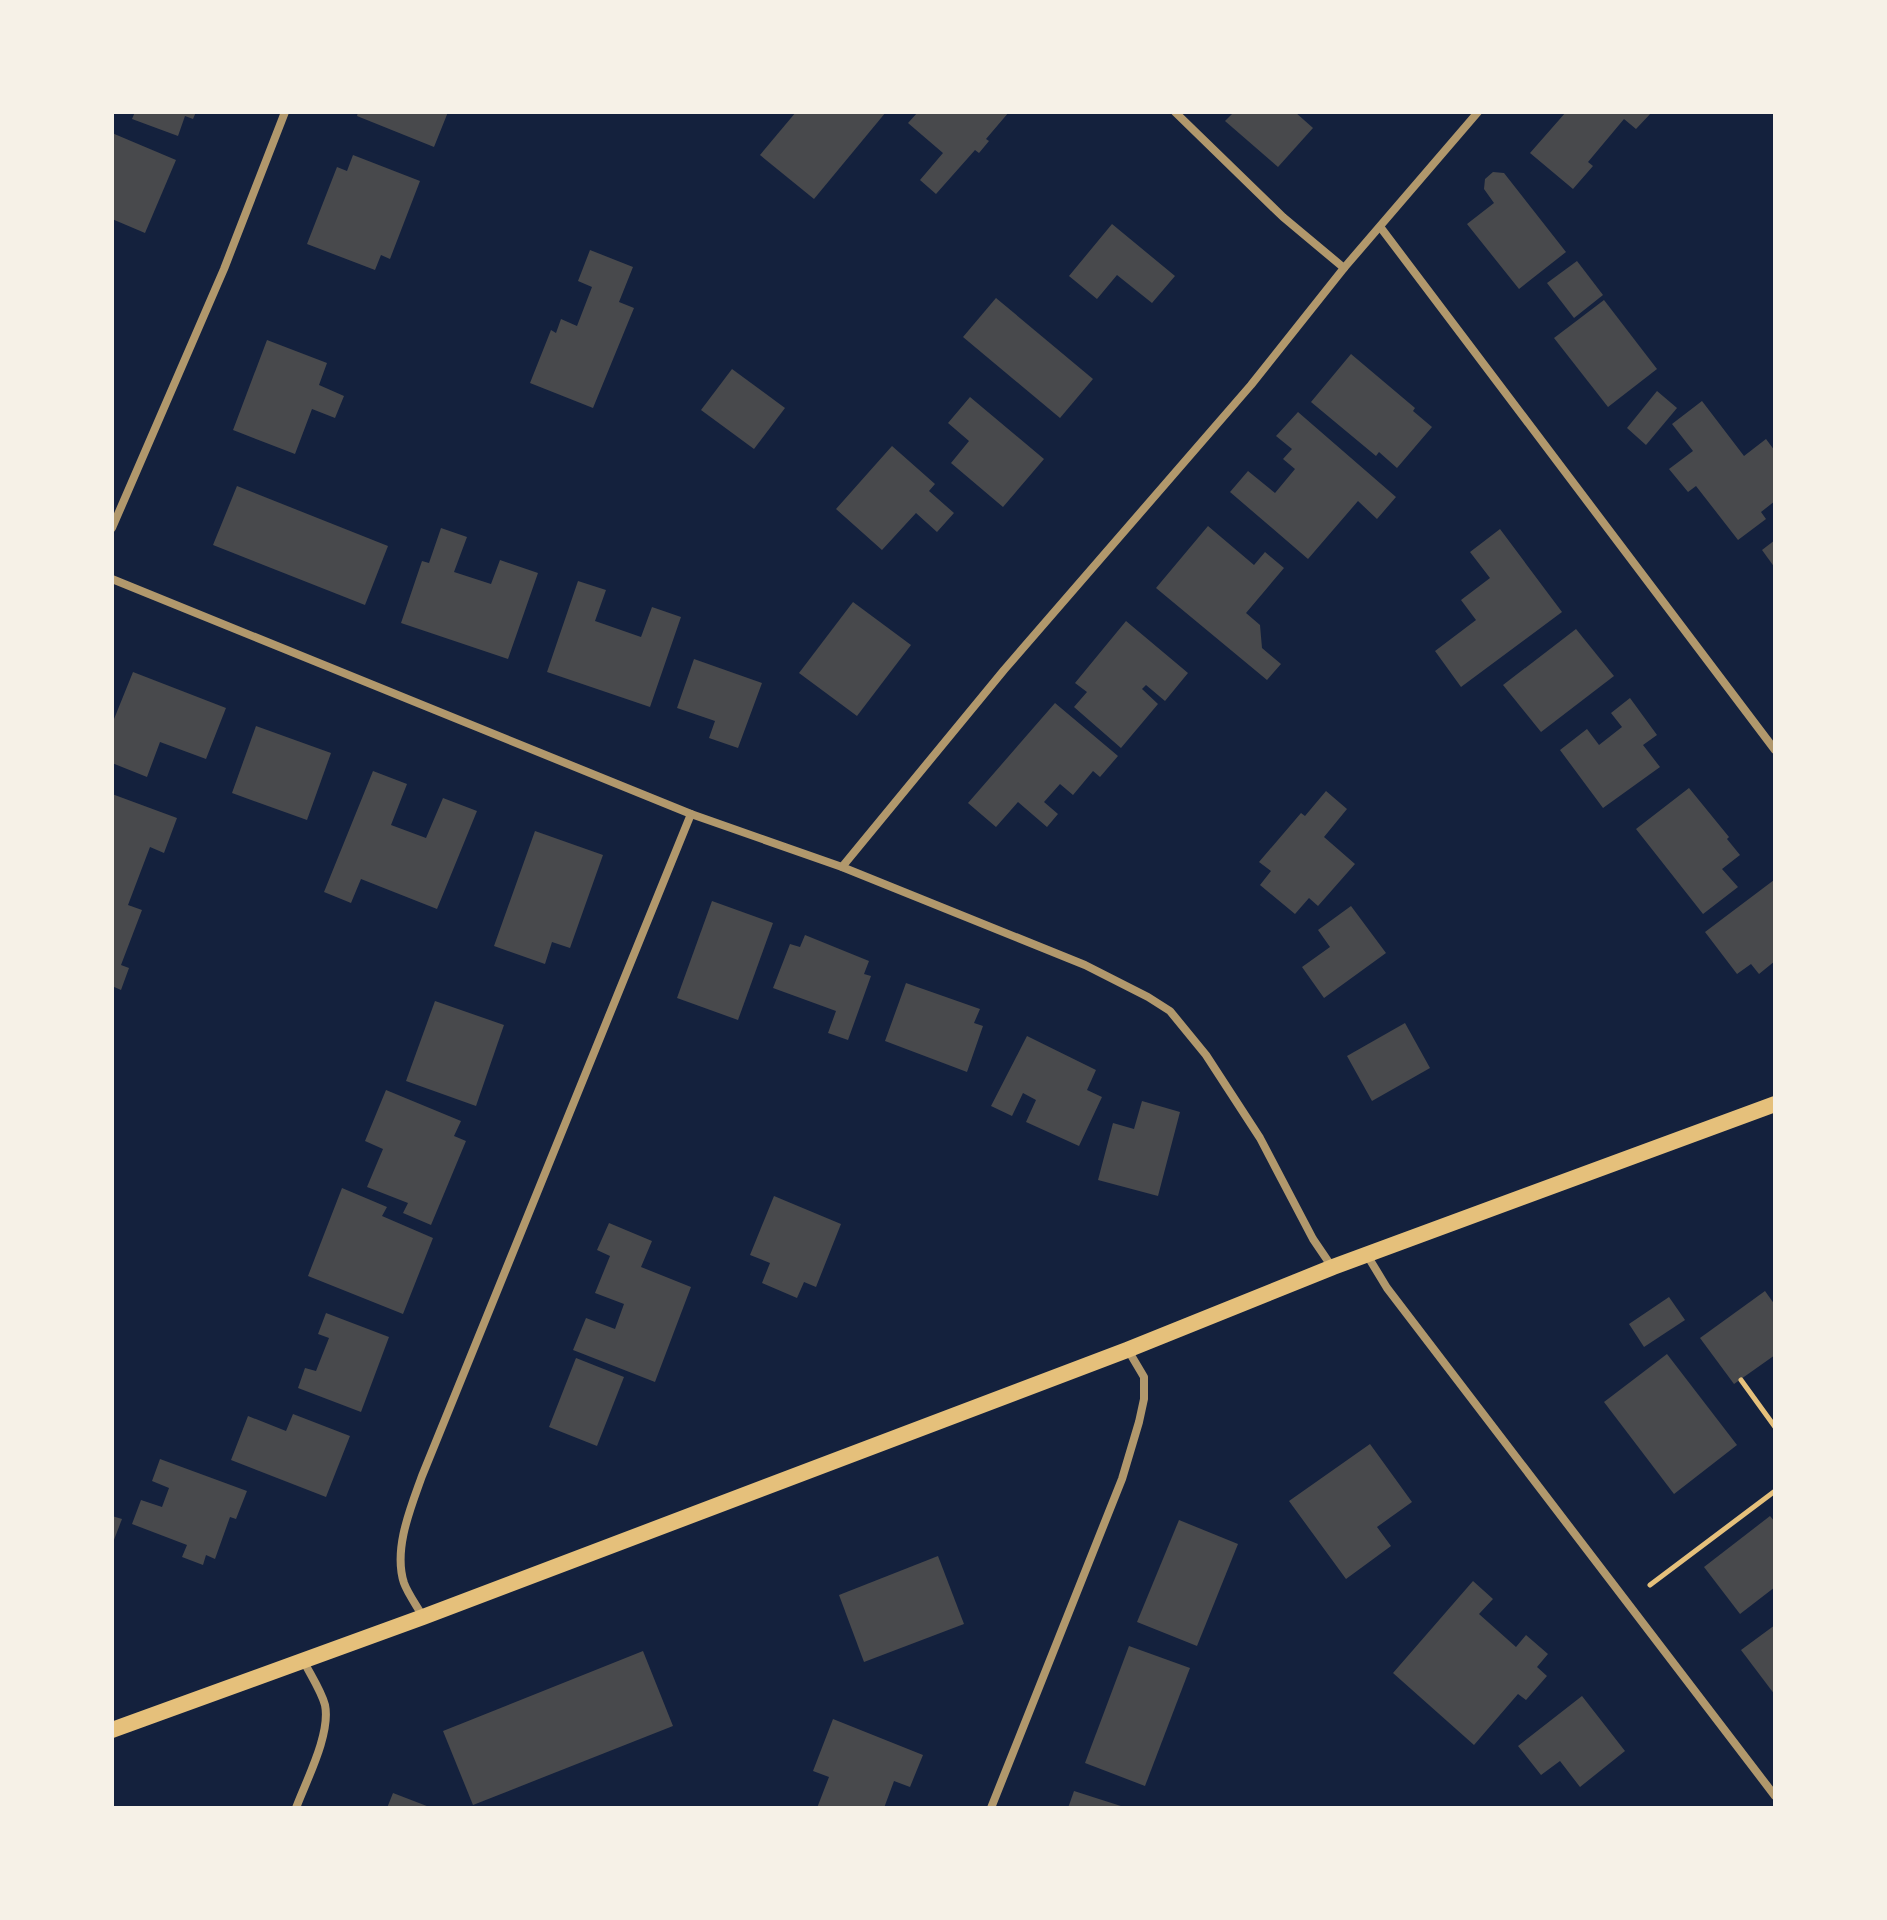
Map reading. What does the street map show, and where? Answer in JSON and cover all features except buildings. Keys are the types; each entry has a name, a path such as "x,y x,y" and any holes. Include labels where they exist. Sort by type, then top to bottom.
{"main road":[{"path":"112,1730 423,1617 1127,1350 1333,1267 1775,1104"}],"street":[{"path":"112,528 224,269 285,112"},
{"path":"1175,112 1283,217 1344,268"},
{"path":"842,867 1014,658 1251,385 1344,268 1478,112"},
{"path":"1381,228 1775,750"},
{"path":"112,579 691,814 842,867 1085,965 1148,997 1170,1011 1206,1055 1260,1138 1313,1239 1333,1267"},
{"path":"423,1617 404,1581 402,1557 406,1523 422,1476 691,814"},
{"path":"1367,1255 1387,1288 1775,1796"},
{"path":"991,1808 1122,1479 1135,1436 1144,1399 1144,1377 1127,1350"},
{"path":"296,1808 321,1740 326,1714 303,1659"}],"path":[{"path":"1741,1380 1775,1427"},
{"path":"1627,1602 1775,1491"}]}
